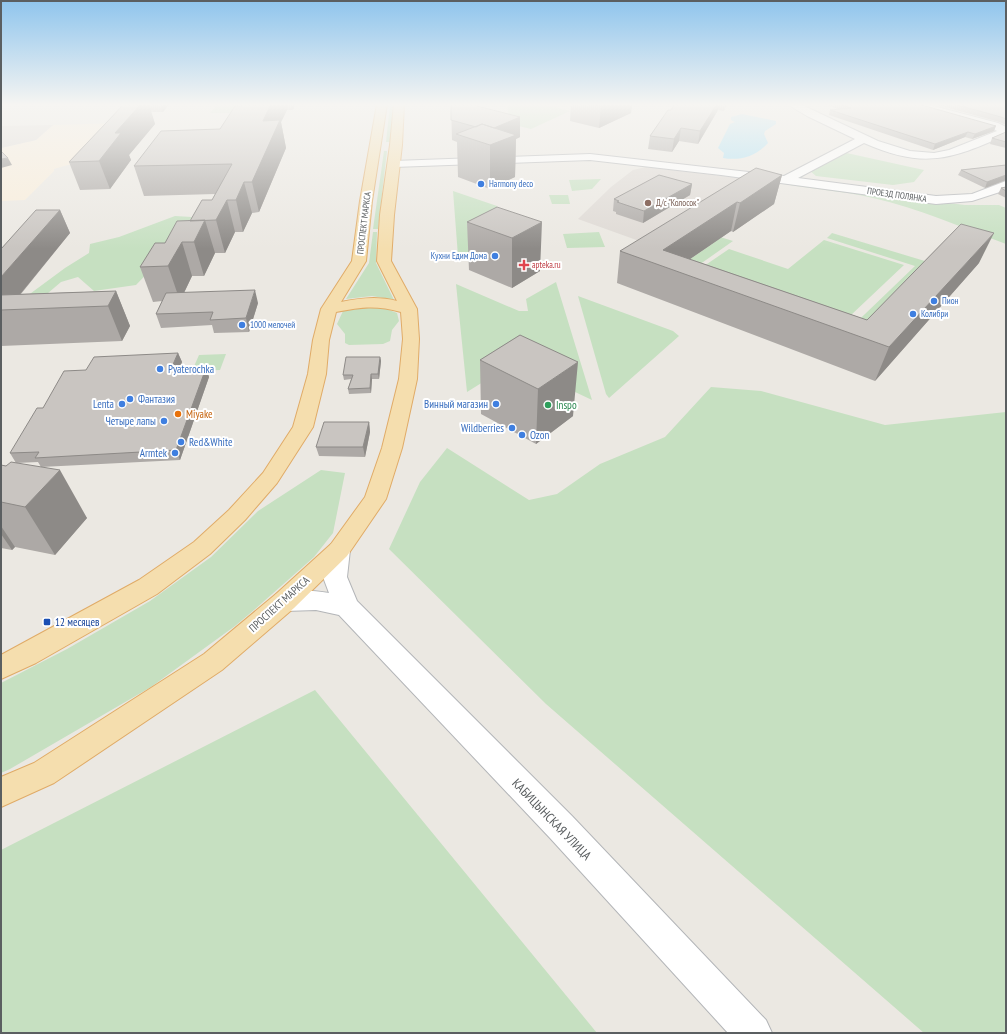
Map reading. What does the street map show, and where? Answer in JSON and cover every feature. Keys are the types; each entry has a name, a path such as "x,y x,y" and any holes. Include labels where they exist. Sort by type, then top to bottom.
{"main road":[{"name":"ПРОСПЕКТ МАРКСА","path":"1,668 148,587 202,548 242,510 270,478 303,427 316,380 321,340 328,309 359,261 366,201 374,152"},
{"name":"ПРОСПЕКТ МАРКСА","path":"1,792 44,772 213,662 285,601 339,550 374,499 392,448 408,379 411,340 409,309 384,261 388,208 395,152"},
{"path":"328,309 357,303 382,302 409,309"}],"street":[{"path":"787,179 838,152"},
{"path":"898,152 933,156 951,152"},
{"name":"ПРОЕЗД ПОЛЯНКА","path":"394,164 590,157 787,179 936,200 956,201 975,198 1006,185"},
{"path":"339,550 335,577 347,607"},
{"path":"285,601 316,600 347,607"},
{"name":"КАБИЦЫНСКАЯ УЛИЦА","path":"347,607 561,827 753,1033"}],"shaded area":[{"path":"1,152 96,152 86,164 68,165 54,169 54,171 25,200 1,201"},
{"name":"Д/с \"Колосок\"","path":"646,167 740,178 642,242 578,219 611,187 633,170"}],"green space":[{"path":"384,152 387,152 378,229 373,229"},
{"path":"843,152 924,170 914,182 893,185 816,176 809,170"},
{"path":"601,179 592,189 572,191 569,180"},
{"path":"770,181 965,205 999,205 1006,208 1006,244 924,213 890,202 860,195"},
{"path":"453,191 497,206 504,242 479,248 458,256"},
{"path":"549,195 568,195 570,204 552,204"},
{"path":"175,216 192,217 163,257 136,285 94,291 78,277 61,282 41,299 23,299 65,268 89,253 90,244 119,237"},
{"path":"698,230 733,241 679,279 840,338 915,266 827,238 832,233 938,265 854,353 658,281 712,244"},
{"path":"373,232 377,232 376,263 394,300 372,296 346,299 369,263"},
{"path":"599,232 605,247 567,248 563,234"},
{"path":"824,240 904,265 832,333 685,279 729,249 788,269"},
{"path":"556,282 592,400 539,375 491,377 467,392 456,284 519,311 528,311 526,299"},
{"path":"578,296 673,331 679,336 609,398 606,394"},
{"path":"371,307 384,308 397,313 399,321 392,330 390,341 383,344 349,345 345,343 345,334 337,324 343,311"},
{"path":"226,354 220,370 192,371 199,355"},
{"path":"711,387 761,391 885,425 1006,412 1006,1033 924,1033 546,704 389,549 420,482 447,448 529,500 557,494 600,464 665,437"},
{"path":"321,470 345,473 333,533 314,557 235,626 151,687 1,773 1,683 67,649 150,601 211,557 258,511"},
{"path":"315,690 597,1033 1,1033 1,850"}],"water":[{"path":"756,152 736,159 723,158 724,153"}],"building":[{"path":"1,152 8,158 1,159"},
{"path":"78,152 106,152 99,161 69,162"},
{"path":"145,152 265,152 252,182 244,182 236,200 227,200 216,220 190,221 202,200 212,200 232,164 134,166"},
{"path":"1006,165 1006,175 987,182 961,170"},
{"path":"756,168 782,175 740,203 737,202 663,250 867,320 961,224 994,233 889,347 620,251"},
{"path":"659,175 692,184 644,211 617,202 619,201 614,199"},
{"path":"497,207 542,222 512,238 467,222"},
{"path":"36,210 60,210 1,277 1,249"},
{"path":"205,220 194,242 182,242 168,266 140,267 155,243 165,243 177,221"},
{"path":"255,290 246,318 210,320 213,312 156,314 166,293"},
{"path":"116,291 108,306 1,310 1,295"},
{"path":"520,335 578,362 538,389 480,360"},
{"name":"Фантазия","path":"178,353 171,369 206,368 176,450 35,458 39,452 10,453 37,408 43,408 64,371 86,370 94,357"},
{"path":"346,357 380,357 378,374 371,374 370,388 348,389 353,375 343,375"},
{"path":"324,422 369,422 363,447 316,447"},
{"path":"11,462 60,470 25,507 1,502 1,465 6,466"}],"place":[{"name":"Harmony deco","path":"481,184"},
{"name":"Д/с \"Колосок\"","path":"648,203"},
{"name":"Кухни Едим Дома","path":"495,256"},
{"name":"apteka.ru","path":"524,265"},
{"name":"Пион","path":"934,301"},
{"name":"Колибри","path":"913,314"},
{"name":"1000 мелочей","path":"242,325"},
{"name":"Pyaterochka","path":"160,369"},
{"name":"Фантазия","path":"130,399"},
{"name":"Lenta","path":"122,404"},
{"name":"Винный магазин","path":"496,404"},
{"name":"Inspo","path":"548,405"},
{"name":"Miyake","path":"178,414"},
{"name":"Четыре лапы","path":"164,421"},
{"name":"Wildberries","path":"512,428"},
{"name":"Ozon","path":"522,435"},
{"name":"Red&White","path":"181,442"},
{"name":"Armtek","path":"175,453"},
{"name":"12 месяцев","path":"47,622"}]}
